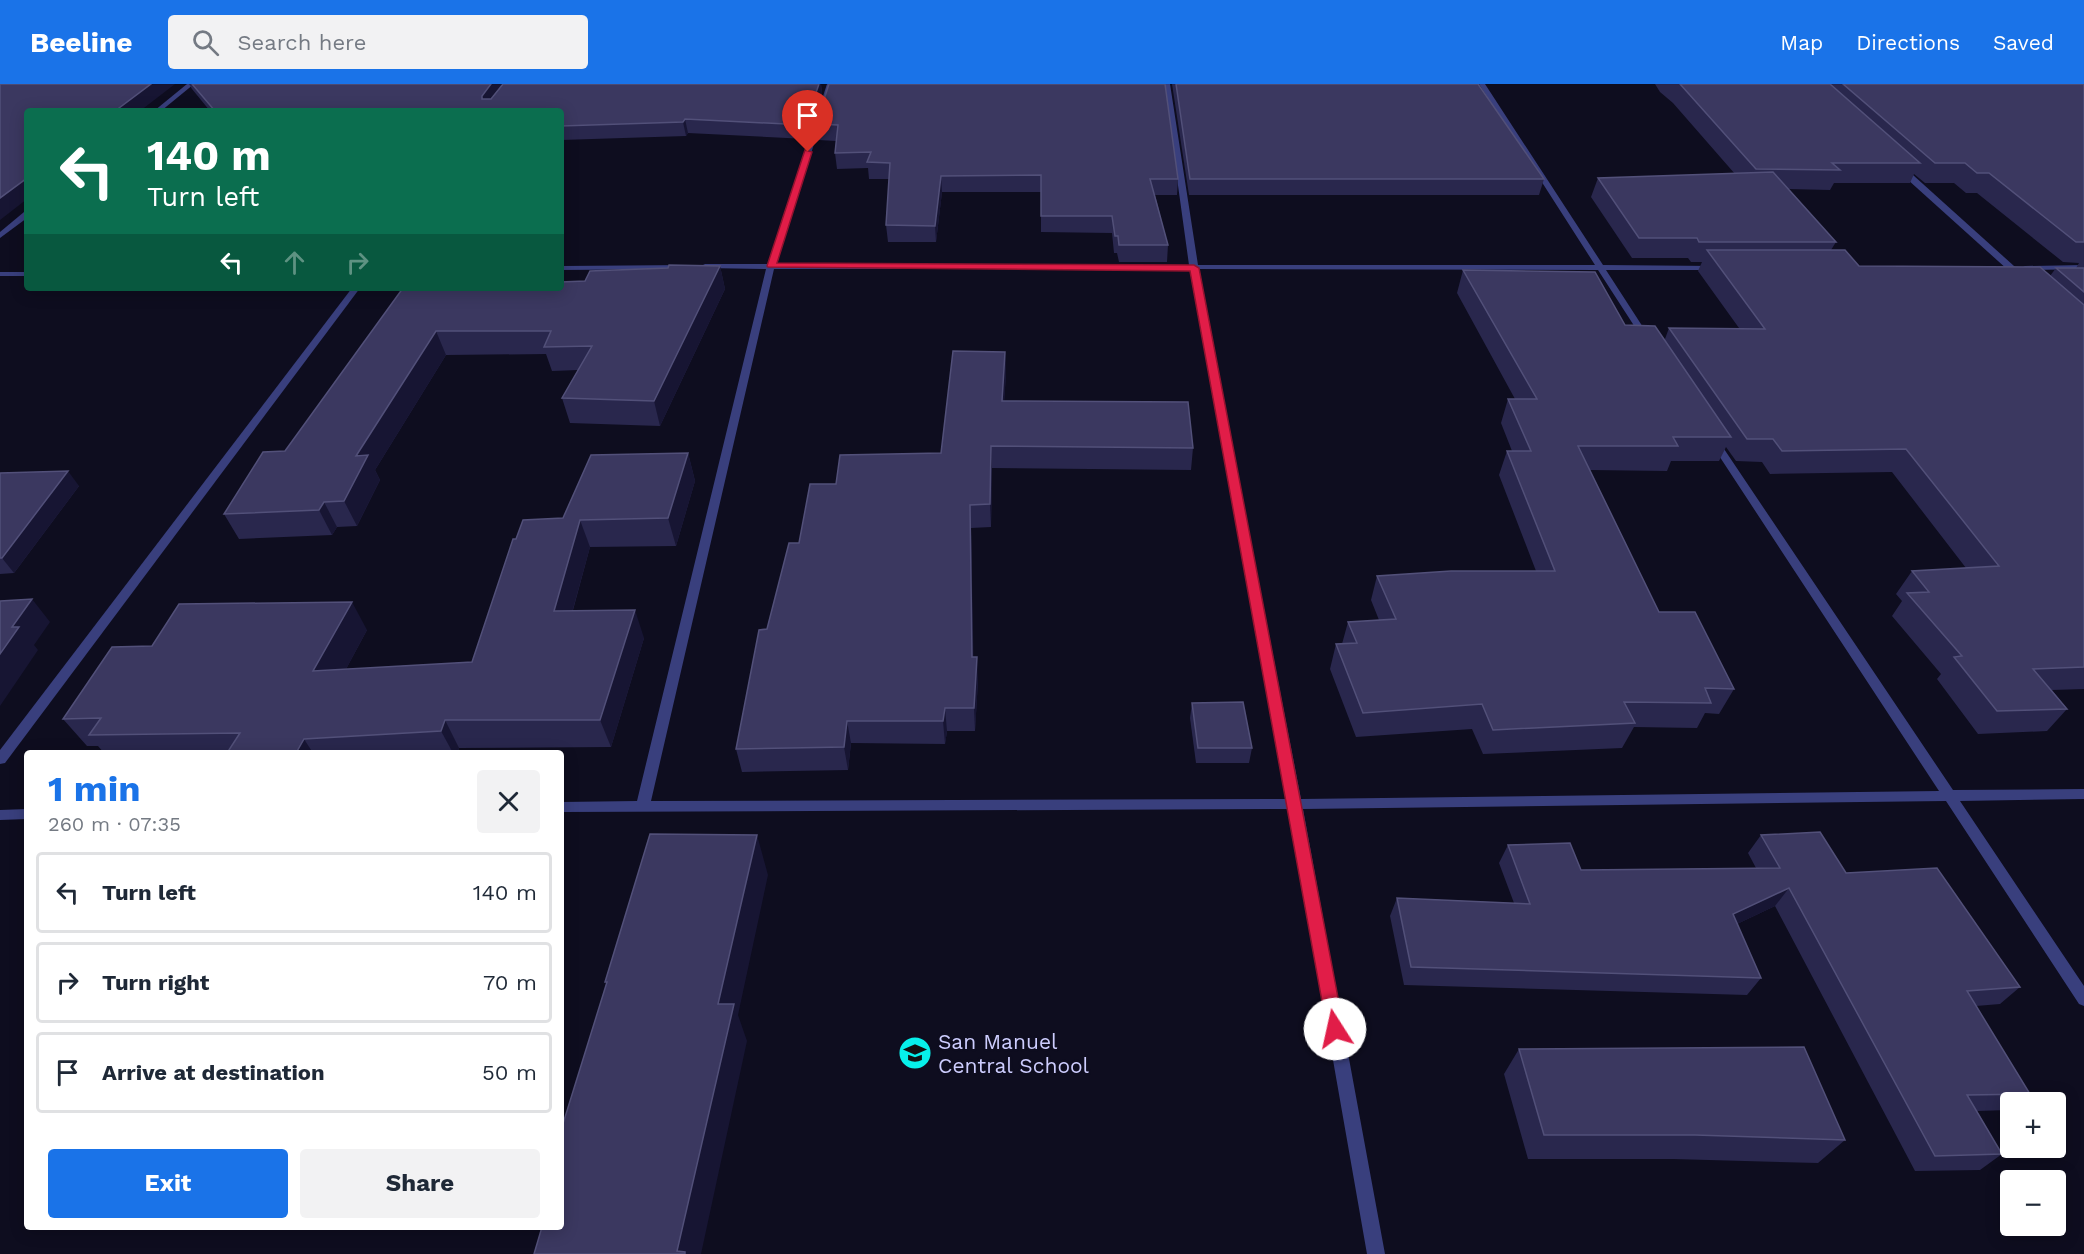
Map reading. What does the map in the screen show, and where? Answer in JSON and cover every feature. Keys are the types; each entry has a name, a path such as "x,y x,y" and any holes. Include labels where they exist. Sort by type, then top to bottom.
{"street":[{"path":"161,108 191,84"},
{"path":"643,806 771,266 830,84"},
{"path":"1167,84 1194,268 1295,804 1376,1254"},
{"path":"1482,84 1652,348"},
{"path":"1895,164 2027,282"},
{"path":"0,236 24,216"},
{"path":"564,268 771,266 1728,268"},
{"path":"1998,268 2084,267"},
{"path":"0,274 24,274"},
{"path":"0,759 354,291"},
{"path":"1705,427 2084,999"},
{"path":"564,807 1295,804 2084,794"},
{"path":"0,815 24,814"}],"building":[{"path":"0,84 151,84 119,108 24,108 24,180 0,198"},
{"path":"192,84 491,84 482,99 491,99 503,84 819,84 805,125 685,119 683,122 564,126 564,108 212,108"},
{"path":"829,84 1165,84 1178,179 1150,179 1168,245 1119,245 1112,216 1041,216 1041,175 941,176 935,226 886,225 890,163 867,162 871,152 835,153 838,125 816,124"},
{"path":"1176,84 1478,84 1544,179 1190,179"},
{"path":"1680,84 1830,84 1920,163 1832,163 1840,170 1756,169"},
{"path":"1843,84 2084,84 2084,242 2076,242 1989,173 1977,173 1965,163 1935,163"},
{"path":"1773,172 1836,242 1699,242 1697,238 1639,238 1598,178"},
{"path":"1707,250 1845,250 1859,266 2040,267 2084,305 2084,667 2033,669 2067,709 1997,711 1954,657 1962,656 1907,593 1929,592 1912,571 1999,566 1906,449 1782,451 1773,439 1747,439 1669,328 1765,329"},
{"path":"669,265 720,266 654,401 562,398 592,346 544,347 551,331 436,331 356,456 368,455 344,501 324,502 319,510 224,514 263,452 285,451 401,291 564,291 564,282 585,281 590,271 668,268"},
{"path":"2056,268 2084,268 2084,292"},
{"path":"1463,270 1595,272 1625,325 1655,326 1731,437 1673,437 1678,446 1578,446 1659,612 1695,612 1734,689 1705,688 1711,703 1624,702 1635,723 1493,730 1482,704 1363,713 1336,644 1357,643 1348,622 1396,619 1377,576 1451,571 1555,571 1507,451 1531,451 1508,399 1537,399"},
{"path":"953,351 1005,352 1002,401 1188,402 1193,448 991,446 990,504 970,505 972,657 977,657 974,708 945,708 943,721 847,721 844,747 736,749 759,630 767,629 789,543 799,543 810,484 836,484 840,455 941,453"},
{"path":"688,453 668,518 580,520 554,611 635,610 600,720 445,720 441,731 304,739 298,750 229,750 240,733 89,735 101,718 63,719 112,647 152,646 179,604 352,602 313,671 472,662 513,539 516,539 523,520 563,518 591,455"},
{"path":"68,471 2,558 0,558 0,473"},
{"path":"32,599 12,627 19,627 0,654 0,601"},
{"path":"1243,702 1252,748 1198,748 1192,703"},
{"path":"1820,832 1846,873 1937,868 2020,987 1967,991 2029,1092 1967,1095 2000,1154 1935,1156 1789,888 1733,914 1761,978 1411,967 1397,898 1530,904 1508,845 1570,843 1581,870 1780,868 1761,835"},
{"path":"650,834 757,835 718,1004 734,1004 677,1251 685,1252 685,1254 534,1254 541,1230 564,1230 564,1120 607,982 605,982"},
{"path":"1804,1047 1845,1140 1695,1135 1544,1135 1519,1049"}],"place":[{"name":"San Manuel Central School","path":"915,1053"}],"route":[{"path":"808,152 771,266 1194,268 1335,1029"}]}
